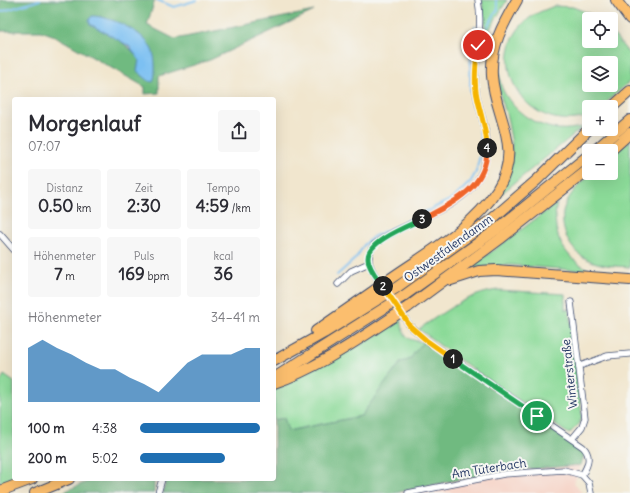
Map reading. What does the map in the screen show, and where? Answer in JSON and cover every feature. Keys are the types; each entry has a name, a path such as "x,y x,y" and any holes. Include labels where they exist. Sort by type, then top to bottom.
{"highway":[{"path":"393,283 469,223 498,189 507,165 508,143 494,88 493,57 498,37 517,0"},
{"path":"616,0 630,19"},
{"path":"618,102 630,91"},
{"path":"602,144 630,120"},
{"path":"618,144 630,133"},
{"name":"Ostwestfalendamm","path":"276,359 324,333 393,283 492,219 537,180 582,136"},
{"name":"Ostwestfalendamm","path":"276,377 402,297 496,230 582,161"},
{"path":"276,382 302,371 337,352 408,307 435,288 582,174"},
{"path":"435,288 463,275 496,270 630,280"},
{"path":"0,491 27,481"},
{"path":"35,493 65,481"}],"street":[{"path":"478,0 480,29 475,85 487,143 487,152 481,174 470,190 452,204 377,242 370,250 369,263 404,318 417,333 438,349 584,447 588,453 587,465 582,475 589,483 591,493"},
{"path":"0,234 12,248"},
{"path":"338,284 351,271 369,263"},
{"name":"Winterstraße","path":"571,302 580,366 584,418 582,427 572,439"},
{"path":"580,366 607,356 630,354"},
{"name":"Am Tüterbach","path":"408,493 422,492 504,474 564,470 582,475"},
{"path":"158,493 161,481"}],"shaded area":[{"path":"581,465 574,483 582,493 395,493 496,472"}],"green space":[{"path":"0,0 155,0 147,25 175,39 314,11 210,60 159,76 159,93 145,94 145,87 55,36 41,31 0,31","holes":["100,16 139,34 142,76 139,60 135,53 118,39"]},
{"path":"482,0 507,0 486,35"},
{"path":"554,6 573,7 586,12 582,12 582,48 618,48 618,40 630,55 630,81 618,92 618,56 582,56 582,92 618,92 609,100 582,100 582,117 565,119 544,114 527,103 515,86 509,68 510,48 518,30 539,12"},
{"path":"497,61 500,81 506,96 525,116 532,121 558,129 582,127 501,194 512,144 507,117 498,87"},
{"path":"630,140 630,267 601,264 585,258 573,248 565,234 563,226 563,210 566,203 584,180 618,180 618,151"},
{"path":"557,203 556,224 560,242 571,257 588,269 588,271 510,265 473,268 472,266"},
{"path":"498,290 565,294 565,310 569,309 582,416 579,424 569,434 454,356 419,329 447,310 476,295"},
{"path":"401,319 406,336 412,340 423,342 409,360 401,362 361,416 287,431 284,418 276,420 276,386 362,344"},
{"path":"423,342 585,452 581,465 496,472 395,493 163,493 166,481 276,481 276,420 284,418 288,431 361,416 401,362 409,360"},
{"path":"4,375 12,381 12,479 0,483 0,382"},
{"path":"88,481 154,481 154,493 61,493"}],"water":[{"path":"92,16 107,19 125,26 133,30 147,42 154,54 155,59 153,82 149,81 137,71 139,60 129,46 90,24 89,20"}],"waterway":[{"path":"0,12 40,0"},
{"path":"157,0 174,7 197,0"},
{"path":"487,27 498,9 496,0"},
{"path":"337,275 356,258 364,245 373,237 454,198 471,181 476,172 482,147 477,113 470,91 471,47 475,27"}],"route":[{"path":"478,45 475,79 476,91 479,108 486,127 487,143 487,152 481,174 470,190 452,204 377,242 370,250 368,258 369,263 378,279 404,318 417,333 438,349 537,416"}]}
